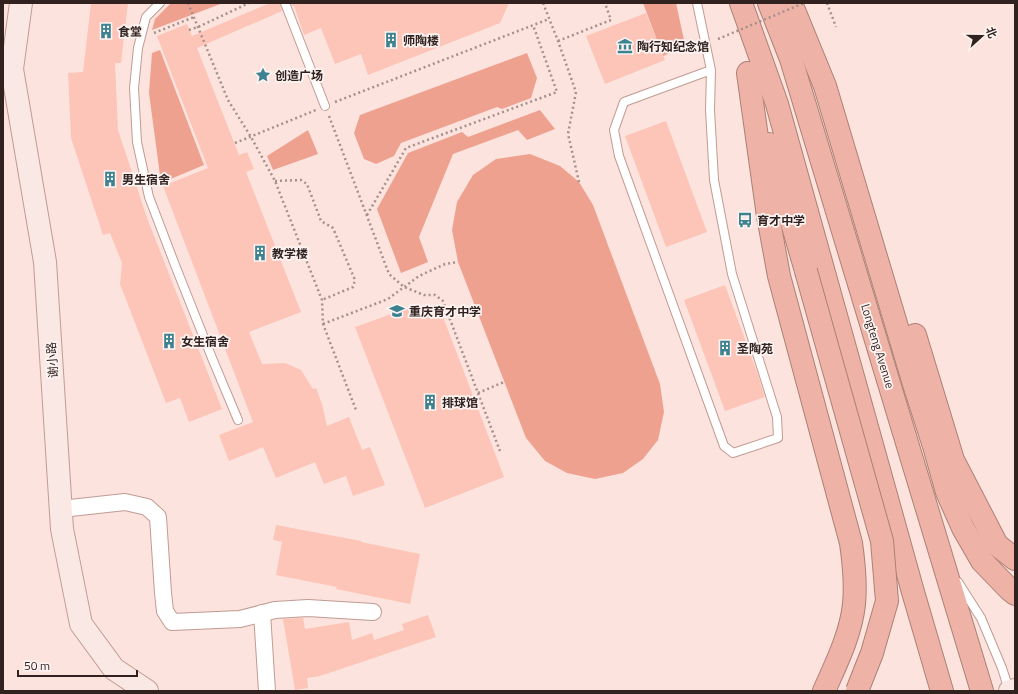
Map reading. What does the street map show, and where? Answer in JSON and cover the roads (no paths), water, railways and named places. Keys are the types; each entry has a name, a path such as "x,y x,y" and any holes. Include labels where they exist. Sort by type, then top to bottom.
{"highway":[{"path":"737,3 768,216 779,276 851,543 855,572 854,605 849,627 838,660 824,691"},
{"path":"741,3 777,104 908,577 942,691"},
{"name":"Longteng Avenue","path":"769,3 791,59 982,691"},
{"path":"787,3 791,59"},
{"path":"792,3 825,86 947,492 963,528 982,561 1015,594"},
{"path":"792,3 849,117 953,460 997,545 1015,559"},
{"path":"748,73 806,271 882,541 887,601 872,653 857,691"}],"street":[{"name":"谢小路","path":"21,3 12,68 45,262 62,529 81,624 114,669 147,691"},
{"path":"61,508 125,502 146,507 158,517 165,611 172,622 240,619 275,610 308,608 374,612"},
{"path":"262,613 267,691"},
{"path":"1010,691 1015,690"}],"lane":[{"path":"160,3 146,18 138,48 134,88 137,142 149,197 238,420"},
{"path":"285,3 325,106"},
{"path":"697,3 711,70 710,110 714,180 732,274 777,417 778,438 733,453 724,446 619,156 614,130 624,102 711,70"},
{"path":"942,558 981,618 1010,691"}],"place":[{"name":"食堂","path":"106,31"},
{"name":"师陶楼","path":"391,40"},
{"name":"陶行知纪念馆","path":"625,46"},
{"name":"创造广场","path":"263,75"},
{"name":"男生宿舍","path":"110,179"},
{"name":"育才中学","path":"745,220"},
{"name":"教学楼","path":"260,253"},
{"name":"重庆育才中学","path":"397,311"},
{"name":"女生宿舍","path":"169,341"},
{"name":"圣陶苑","path":"725,348"},
{"name":"排球馆","path":"430,402"}]}
